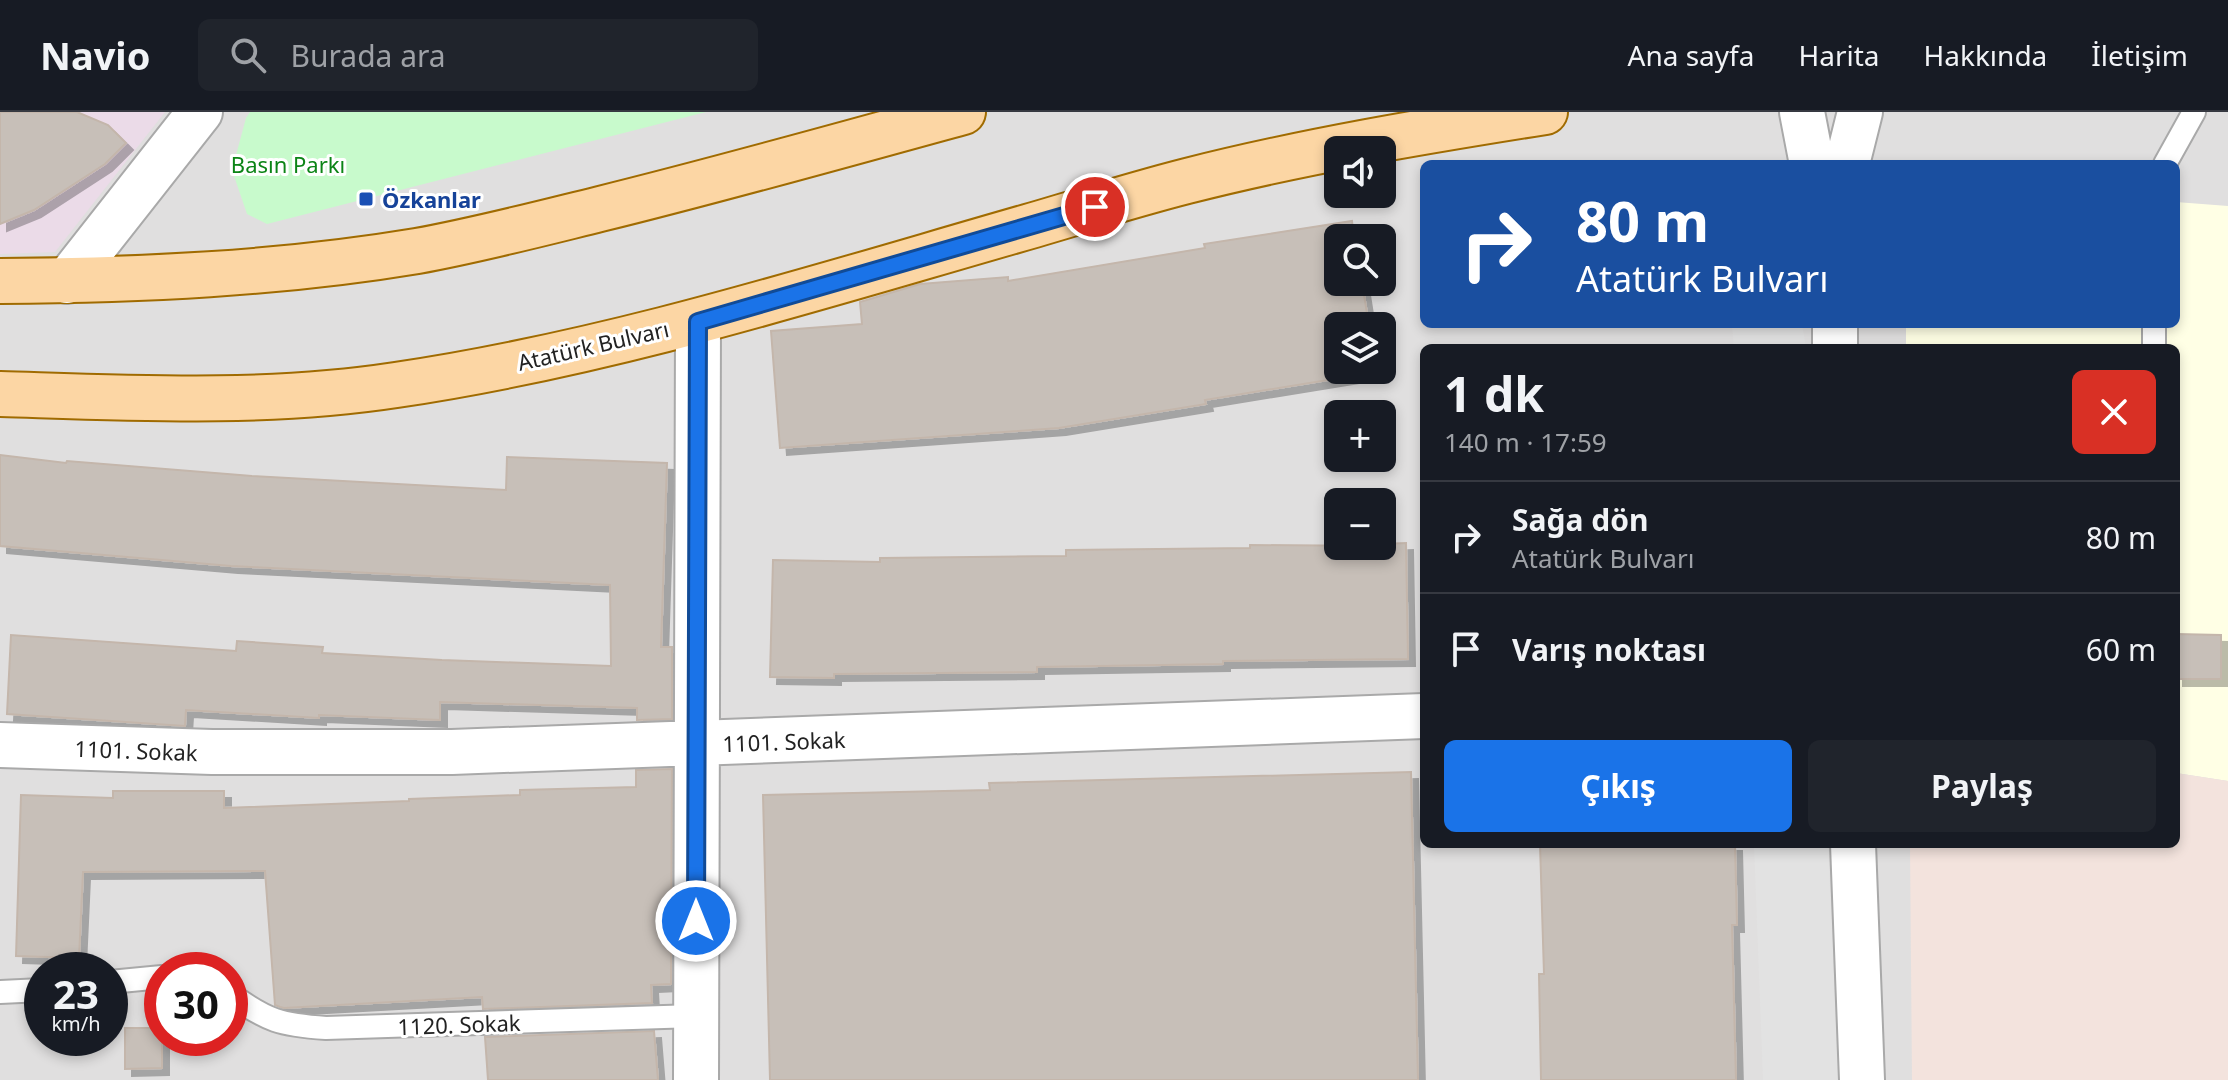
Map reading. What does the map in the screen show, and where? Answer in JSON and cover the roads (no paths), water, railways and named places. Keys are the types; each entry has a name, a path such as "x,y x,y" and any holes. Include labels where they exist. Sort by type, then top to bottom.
{"main road":[{"path":"0,281 149,279 281,269 418,251 665,193 963,112"},
{"name":"Atatürk Bulvarı","path":"0,394 265,399 395,386 535,360 698,322 1186,181 1345,145 1545,112"}],"street":[{"path":"1802,112 1811,160"},
{"path":"1848,160 1860,112"},
{"path":"67,281 194,114"},
{"path":"696,1080 698,322"},
{"name":"1101. Sokak","path":"0,745 212,752 452,752 1420,716"},
{"path":"1853,848 1862,1080"}],"lane":[{"path":"2167,160 2194,112"},
{"path":"0,992 24,991"},
{"name":"1120. Sokak","path":"248,1007 274,1021 326,1028 695,1016"}],"place":[{"name":"Özkanlar","path":"366,199"}],"park label":[{"name":"Basın Parkı","path":"288,164"}]}
